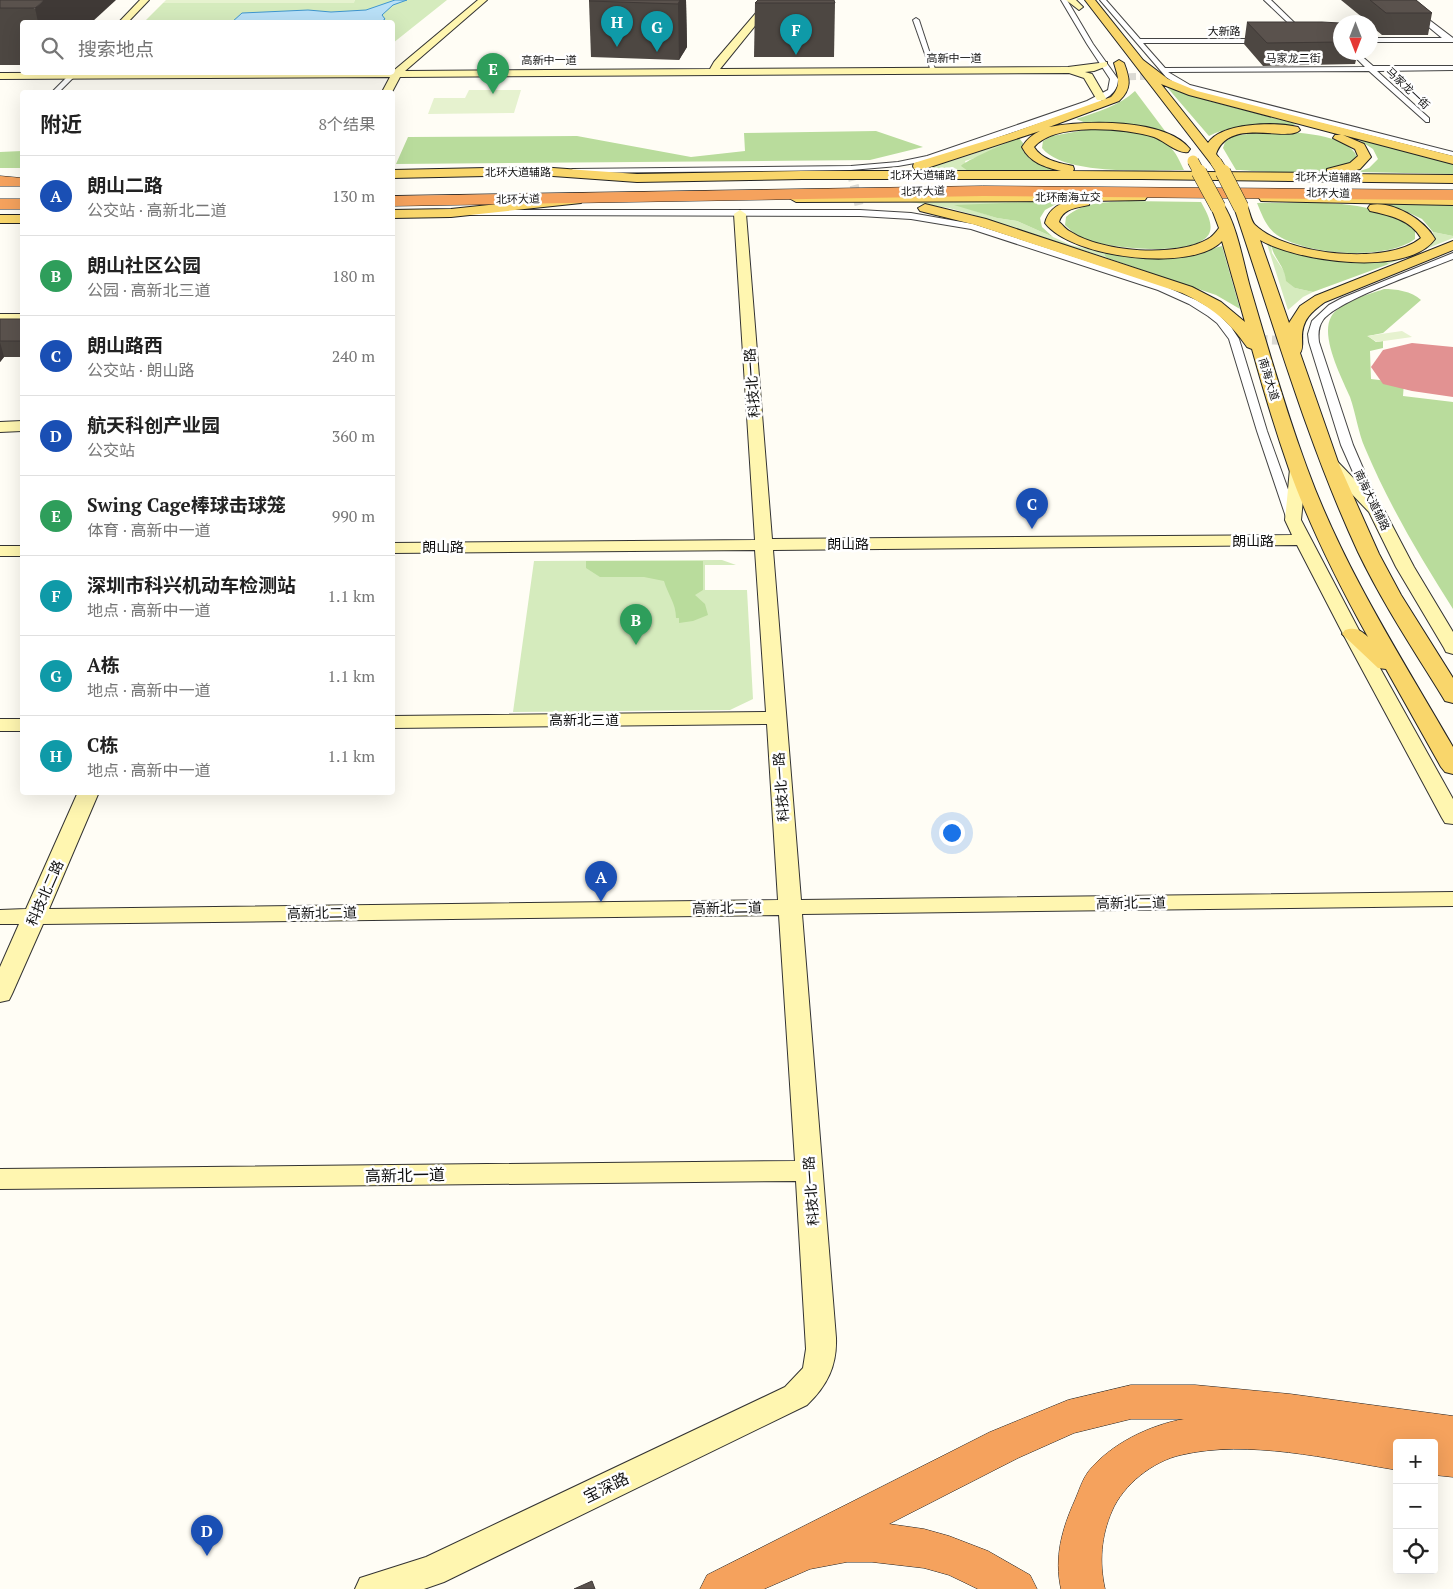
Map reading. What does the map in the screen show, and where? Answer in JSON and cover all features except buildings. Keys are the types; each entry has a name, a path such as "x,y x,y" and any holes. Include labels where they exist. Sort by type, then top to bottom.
{"highway":[{"path":"395,187 637,178"},
{"path":"0,180 20,181"},
{"name":"北环大道","path":"395,187 1027,182 1453,185"},
{"name":"北环大道","path":"395,201 1040,190 1453,195"},
{"path":"0,193 20,193"},
{"path":"0,204 20,204"},
{"path":"722,1589 1004,1445 1068,1417 1131,1402 1195,1402 1290,1411 1453,1434"},
{"path":"1081,1572 1087,1518 1103,1485 1125,1464 1149,1449 1181,1437 1222,1433 1275,1436 1393,1451"},
{"path":"1438,1457 1453,1459"},
{"path":"769,1564 824,1546 854,1543 920,1547 950,1556 982,1569 1015,1589"}],"main road":[{"path":"1090,0 1213,157 1228,180 1248,226 1329,462 1369,554 1391,595 1453,696"},
{"path":"1075,2 1094,28"},
{"path":"802,175 874,173 909,168 943,160 1021,134 1115,99 1123,92 1125,85 1117,59 1137,85"},
{"path":"1140,62 1164,81 1193,93 1453,160"},
{"path":"1142,175 1097,173 1065,168 1033,156 1028,148 1034,140 1048,132 1092,126 1148,132 1165,137 1184,149"},
{"name":"南海大道","path":"1170,128 1192,161 1218,207 1266,370 1298,469 1319,520 1341,567 1397,672 1453,768"},
{"path":"1213,157 1215,142 1227,134 1246,130 1272,129 1331,136 1353,143 1364,152 1365,157 1361,162 1347,169 1321,174 1261,176"},
{"name":"北环大道辅路","path":"395,174 539,171 637,178 802,175 1142,175 1453,179"},
{"path":"691,196 832,199 899,204 955,214 1187,290 1219,306 1234,318 1248,336 1266,370"},
{"path":"1140,197 1074,203 1056,212 1052,223 1064,236 1076,242 1111,251 1137,254 1170,254 1204,247 1224,236 1226,229"},
{"name":"北环南海立交","path":"832,199 1140,197 1304,199"},
{"path":"395,214 451,213 606,198"},
{"path":"1248,226 1268,240 1287,248 1343,257 1396,255 1424,245 1428,238 1425,230 1417,224 1403,216 1383,209 1341,202 1304,199"},
{"name":"北环大道辅路","path":"1304,199 1453,201"},
{"path":"0,219 20,219"},
{"path":"1296,364 1294,326 1301,312 1308,306 1453,245"},
{"path":"1352,634 1397,672"}],"street":[{"path":"125,20 145,0"},
{"path":"388,90 398,73 483,0"},
{"path":"714,72 717,64 772,0"},
{"path":"539,171 851,170 929,158 1101,98 1113,89 1115,83 1111,72 1064,0"},
{"path":"1103,0 1164,74 1187,87 1204,93 1453,154"},
{"path":"1267,0 1310,40 1300,40"},
{"path":"1399,0 1451,40"},
{"path":"916,20 934,70"},
{"name":"大新路","path":"1137,41 1271,40"},
{"path":"1378,40 1451,40"},
{"name":"马家龙一街","path":"1362,60 1426,120"},
{"name":"高新中一道","path":"395,73 1068,70 1094,68 1111,72"},
{"name":"马家龙二街","path":"1164,74 1371,68 1453,68"},
{"path":"1068,70 1088,76 1101,98"},
{"name":"高新中一道","path":"0,76 36,75"},
{"path":"57,90 72,75"},
{"path":"451,213 740,214 859,209 973,227 1161,288 1189,299 1207,310 1239,339 1262,431 1298,531 1453,818"},
{"name":"科技北一路","path":"740,214 821,1360"},
{"name":"南海大道辅路","path":"1453,256 1332,306 1315,324 1309,342 1346,445 1376,510 1410,575 1453,648"},
{"path":"0,318 20,318"},
{"path":"0,427 20,426"},
{"path":"1329,462 1376,510"},
{"path":"1298,469 1298,531"},
{"name":"朗山路","path":"395,548 1298,531"},
{"name":"朗山路","path":"395,539 763,540"},
{"path":"0,542 20,542"},
{"path":"0,551 20,551"},
{"name":"高新北三道","path":"395,722 775,718"},
{"path":"0,725 20,725"},
{"name":"科技北二路","path":"0,994 88,795"},
{"name":"高新北二道","path":"0,917 1453,899"},
{"name":"高新北一道","path":"0,1179 809,1170"},
{"name":"宝深路","path":"372,1589 432,1571 796,1396 817,1374 821,1360"}],"green space":[{"path":"166,0 355,0 354,3 163,3"},
{"path":"355,0 447,0 395,41 395,20 146,20 163,3 353,3"},
{"path":"1166,86 1209,101 1297,124 1232,129 1209,136"},
{"path":"469,90 521,90 514,113 428,114 434,98 465,98"},
{"path":"1135,91 1168,135 1142,126 1086,123 1076,119 1115,105"},
{"path":"1085,130 1129,131 1151,136 1171,148 1184,170 1108,170 1087,167 1053,157 1042,148 1043,141 1052,136"},
{"path":"876,131 923,147 870,160 396,164 408,137 577,136 691,157 745,151 744,133"},
{"path":"1268,131 1303,133 1331,138 1351,149 1357,157 1347,164 1334,169 1318,171 1236,170 1223,148 1225,142 1234,136"},
{"path":"1019,138 1023,143 1023,151 1030,159 1037,163 1071,171 968,171 961,166 964,163"},
{"path":"1356,138 1453,163 1453,174 1357,172 1369,168 1378,159 1373,149"},
{"path":"1008,142 981,156 965,161 968,171 900,172 955,160"},
{"path":"20,151 20,168 0,168 0,152"},
{"path":"1072,199 1058,203 1033,202 966,208 997,218 1017,221 1071,245 1106,253 1104,255 1107,258 949,208 897,200"},
{"path":"1129,201 1201,202 1211,226 1209,234 1201,241 1187,246 1170,249 1132,248 1087,240 1075,234 1065,225 1066,217 1080,208 1096,204"},
{"path":"1368,202 1453,203 1453,236 1433,232 1422,219 1405,211"},
{"path":"1058,203 1045,210 1040,218 1042,227 1053,237 1017,221 997,218 954,205"},
{"path":"1257,203 1318,203 1362,207 1382,212 1400,220 1415,231 1415,239 1402,246 1366,253 1326,251 1307,247 1290,242 1273,232"},
{"path":"1433,232 1453,236 1453,238 1389,264 1382,259 1405,255 1422,249 1432,239"},
{"path":"1266,241 1271,244 1272,253 1295,288 1313,292 1303,297 1288,310"},
{"path":"1271,244 1279,247 1382,259 1389,264 1313,292 1295,288 1286,281 1284,271 1274,254"},
{"path":"1222,246 1240,309 1216,295 1107,258 1104,255 1106,253 1132,257 1192,254"},
{"path":"1384,289 1398,290 1421,300 1383,333 1368,336 1376,342 1383,341 1383,348 1370,351 1371,379 1404,383 1403,396 1453,402 1453,609 1406,530 1374,469 1363,442 1350,397 1330,346 1328,325 1335,311 1355,299"},
{"path":"1402,331 1412,337 1377,342 1367,336"},
{"path":"722,560 736,565 705,565 705,590 747,590 753,699 730,710 513,712 534,561"},
{"path":"586,561 703,561 703,590 695,595 705,604 708,615 693,621 679,623 679,618 676,618 673,603 664,581 644,577 600,577 586,568"}],"water":[{"path":"395,0 407,0 393,5 382,15 385,19 384,20 234,20 242,13 366,10"}],"runway":[{"path":"1412,367 1453,372"}],"tunnel":[{"path":"1118,77 1162,76"},
{"path":"851,172 859,205"},
{"path":"1245,339 1304,341"}],"place":[{"name":"C栋","path":"617,47"},
{"name":"A栋","path":"657,52"},
{"name":"深圳市科兴机动车检测站","path":"796,55"},
{"name":"Swing Cage棒球击球笼","path":"493,94"},
{"name":"朗山路西","path":"1032,529"},
{"name":"朗山社区公园","path":"636,645"},
{"name":"朗山二路","path":"601,902"},
{"name":"航天科创产业园","path":"207,1556"}]}
